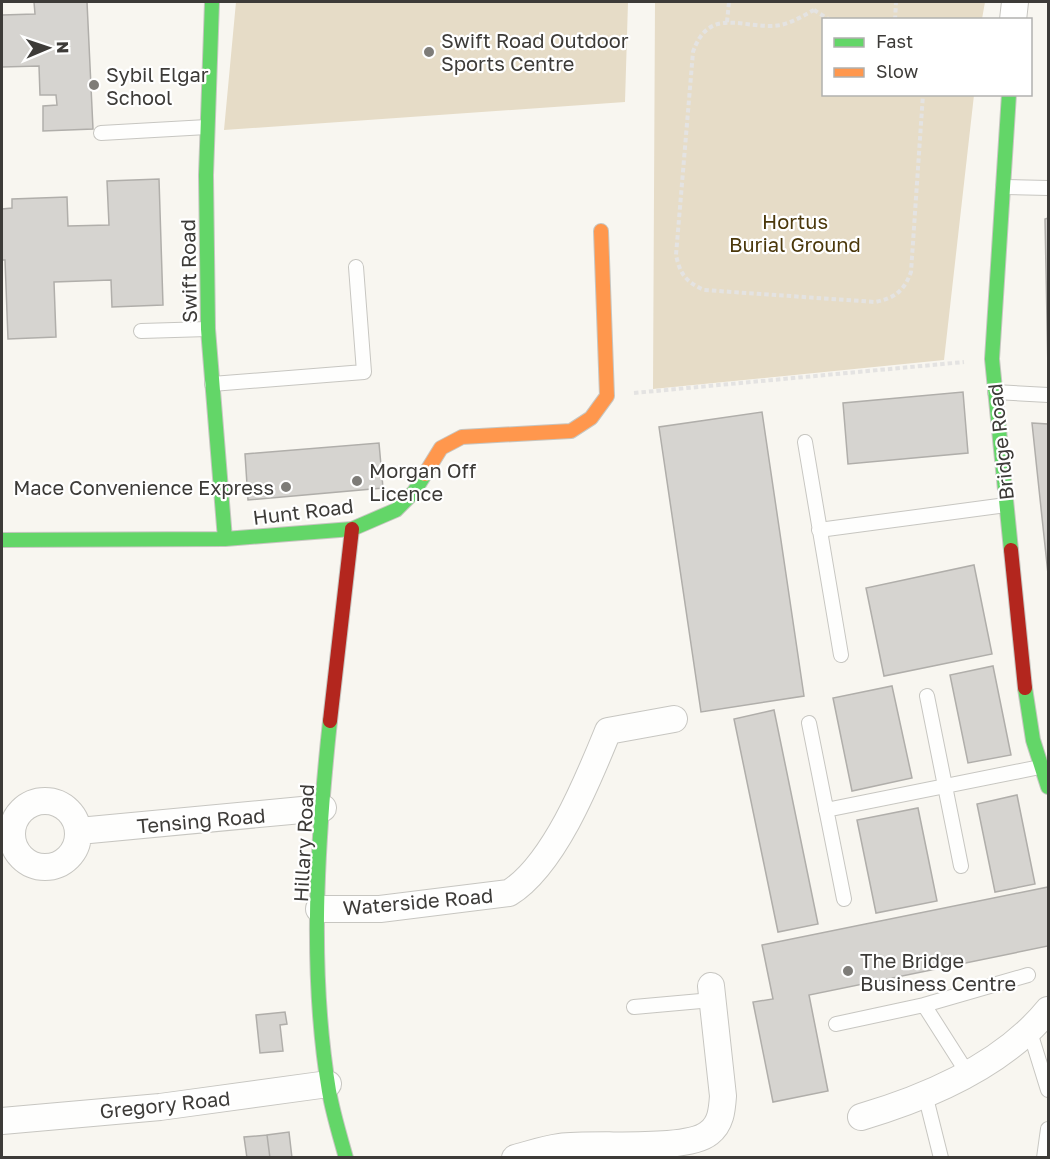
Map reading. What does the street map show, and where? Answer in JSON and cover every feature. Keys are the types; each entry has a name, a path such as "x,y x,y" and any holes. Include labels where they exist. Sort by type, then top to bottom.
{"street":[{"name":"Swift Road","path":"212,2 207,127 208,329 225,539"},
{"path":"1014,18 1015,2"},
{"name":"Bridge Road","path":"1009,96 992,359 1022,668 1040,767 1048,786"},
{"path":"601,231 607,396"},
{"name":"Hunt Road","path":"2,540 225,539 352,529 396,510 414,492 441,448 462,437 571,431 591,417 607,396"},
{"name":"Hillary Road","path":"346,1158 328,1084 320,990 319,909 323,808 333,690 352,529"},
{"name":"Waterside Road","path":"319,909 380,909 509,893 525,883 559,834 585,787 608,731 674,719"},
{"name":"Tensing Road","path":"78,831 323,808"},
{"path":"515,1158 559,1152 678,1143 697,1140 708,1134 716,1126 722,1111 723,1096 712,993"},
{"path":"861,1117 906,1104 968,1074 1030,1032 1048,1010"},
{"name":"Gregory Road","path":"2,1121 160,1107 328,1084"}],"lane":[{"path":"101,133 207,127"},
{"path":"1003,187 1048,188"},
{"path":"212,384 364,372 356,267"},
{"path":"141,331 208,329"},
{"path":"995,392 1048,395"},
{"path":"805,442 840,655"},
{"path":"819,530 1006,505"},
{"path":"927,696 961,866"},
{"path":"809,723 844,899"},
{"path":"826,810 1040,767"},
{"path":"836,1024 924,1005 1028,975"},
{"path":"634,1007 712,993"},
{"path":"924,1005 968,1074"},
{"path":"1030,1032 1048,1090"},
{"path":"925,1094 941,1158"},
{"path":"1044,1158 1048,1129"}],"path":[{"path":"727,22 729,2"},
{"path":"814,10 815,2"},
{"path":"895,18 896,2"},
{"path":"814,10 788,23 772,26 727,22 711,26 698,36 692,64 676,255 680,271 690,283 704,290 875,302 891,298 905,288 911,272 923,96"},
{"path":"814,10 827,18"},
{"path":"607,396 992,359"}],"green space":[{"name":"Swift Road Outdoor Sports Centre","path":"236,2 628,2 625,102 224,130"},
{"name":"Hortus Burial Ground","path":"655,2 985,2 982,18 822,18 822,96 974,96 944,360 653,389"}],"building":[{"path":"34,2 87,2 93,129 43,131 43,106 57,105 56,95 40,95 39,66 2,67 2,15 35,14"},
{"path":"159,179 163,305 112,307 111,280 54,282 56,337 8,339 5,260 2,260 2,209 12,208 12,199 67,197 68,226 109,225 107,181"},
{"path":"1048,218 1048,371 1045,219"},
{"path":"963,392 968,453 848,464 843,403"},
{"path":"762,412 804,696 701,712 659,427"},
{"path":"1032,423 1048,424 1048,574"},
{"path":"379,443 383,488 248,500 245,454"},
{"path":"974,565 992,654 884,676 866,588"},
{"path":"993,666 1011,755 968,763 950,675"},
{"path":"892,686 912,778 852,791 833,698"},
{"path":"774,710 818,924 778,932 734,719"},
{"path":"1017,795 1035,884 995,892 977,804"},
{"path":"918,808 937,901 876,913 857,820"},
{"name":"The Bridge Business Centre","path":"1048,887 1048,946 809,995 828,1091 773,1102 753,1002 773,999 762,945"},
{"path":"285,1012 287,1024 280,1025 283,1051 260,1053 256,1015"},
{"path":"289,1132 292,1158 270,1158 267,1135"},
{"path":"267,1135 270,1158 247,1158 244,1137"}],"traffic: fast":[{"path":"212,2 206,175 208,329 225,539"},
{"path":"1009,96 992,359 1011,550"},
{"path":"2,540 225,539 352,529 396,510 414,492 425,474"},
{"path":"1025,688 1033,740 1048,787"},
{"path":"330,721 319,860 317,953 319,1000 329,1091 346,1158"}],"traffic: slow":[{"path":"425,474 441,448 462,437 571,431 591,418 607,396 601,231"}],"traffic: jam":[{"path":"330,721 352,529"},
{"path":"1011,550 1025,688"}],"place":[{"name":"Swift Road Outdoor Sports Centre","path":"429,52"},
{"name":"Sybil Elgar School","path":"94,85"},
{"name":"Morgan Off Licence","path":"357,481"},
{"name":"Mace Convenience Express","path":"286,487"},
{"name":"The Bridge Business Centre","path":"848,971"}]}
